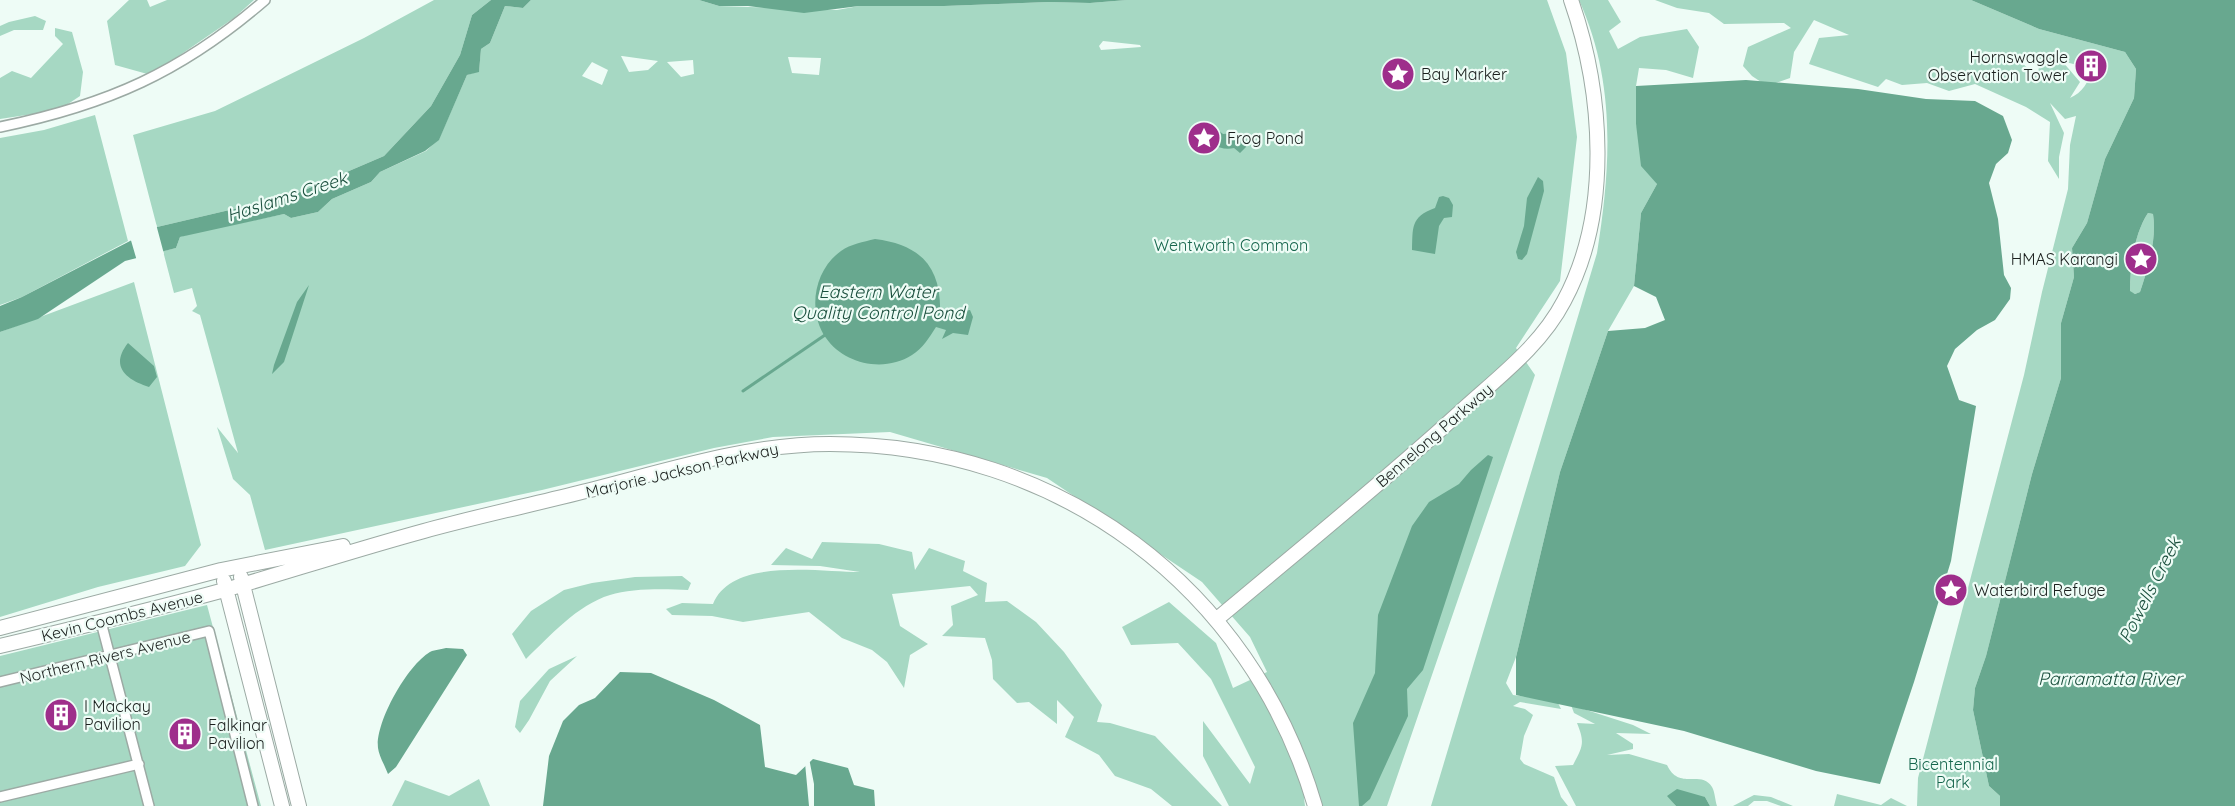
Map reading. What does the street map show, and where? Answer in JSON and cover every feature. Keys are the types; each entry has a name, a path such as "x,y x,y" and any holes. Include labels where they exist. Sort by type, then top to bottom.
{"street":[{"path":"0,127 80,108 158,76 232,29 265,0"},
{"name":"Bennelong Parkway","path":"1217,619 1410,457 1523,355 1539,340 1564,302 1580,265 1589,234 1597,165 1593,86 1585,46 1571,0"},
{"name":"Marjorie Jackson Parkway","path":"243,584 425,531 743,453 827,444 884,446 942,456 983,467 1035,486 1068,502 1123,534 1176,576 1217,619"},
{"name":"Marjorie Jackson Parkway","path":"238,566 425,531"},
{"path":"238,566 299,806"},
{"name":"Kevin Coombs Avenue","path":"0,628 238,566"},
{"path":"221,570 282,806"},
{"name":"Kevin Coombs Avenue","path":"0,646 243,584"},
{"path":"95,604 111,655 149,806"},
{"path":"1217,619 1259,678 1274,704 1298,756 1315,806"},
{"name":"Northern Rivers Avenue","path":"0,682 209,631 253,806"},
{"path":"0,797 139,764"}],"green space":[{"path":"129,0 147,0 150,7 167,0 254,0 234,18 151,75 115,65 107,21"},
{"path":"434,0 491,0 472,15 460,55 431,106 384,156 293,195 157,227 133,135 215,111 364,38"},
{"name":"Wentworth Common","path":"531,0 699,0 719,6 837,10 859,6 1090,3 1127,0 1547,0 1566,53 1577,137 1560,281 1516,348 1535,375 1387,806 1321,806 1319,799 1304,798 1305,806 1229,806 1203,756 1203,721 1250,784 1255,767 1211,679 1178,643 1131,645 1122,627 1169,602 1216,643 1233,688 1267,672 1250,637 1202,582 1047,478 890,432 773,437 714,448 542,490 265,550 250,495 233,479 217,427 238,453 200,315 192,311 197,306 192,288 174,293 163,251 176,248 180,237 192,233 284,214 291,218 318,212 332,199 371,182 380,172 426,151 439,139 467,75 479,71 481,49 490,43 505,6 523,8","holes":["1103,41 1140,45 1141,47 1101,50 1099,46","621,56 658,61 648,70 629,72","788,57 821,58 819,75 792,73","693,60 694,74 681,77 667,62","592,62 608,70 602,85 582,76"]},
{"path":"1579,0 1608,0 1621,22 1609,31 1618,49 1640,37 1687,29 1699,47 1693,78 1666,70 1639,68 1636,86 1636,124 1657,184 1641,213 1634,286 1608,331 1560,472 1516,657 1506,683 1513,695 1557,701 1561,709 1520,702 1513,706 1525,709 1533,715 1524,736 1520,759 1524,764 1554,777 1561,797 1568,806 1431,806 1597,253 1607,156 1605,93 1591,31"},
{"name":"Bicentennial Park","path":"1655,0 1971,0 2039,29 2125,52 2136,69 2134,98 2105,159 2087,223 2072,248 2074,277 2061,323 2061,378 2032,474 1986,656 1975,688 1973,710 1989,786 2000,796 2000,806 1917,806 1918,778 2024,375 2068,189 2070,145 2076,116 2065,119 2050,103 2064,133 2059,157 2059,179 2048,161 2050,122 2026,107 1975,84 1949,91 1927,83 1902,85 1886,79 1878,87 1809,64 1819,38 1849,35 1814,20 1794,52 1790,78 1767,86 1752,76 1743,66 1748,47 1791,28 1784,23 1724,24 1709,13 1677,8","holes":["1982,51 2041,59 2037,76 2023,64","2062,61 2092,69 2084,86 2070,98 2080,82"]},
{"path":"35,16 46,21 43,30 14,30 0,36 0,26"},
{"path":"55,28 72,32 83,72 80,96 59,110 0,119 0,78 12,71 31,78 63,44 55,36"},
{"path":"95,115 128,241 22,297 0,305 0,138 44,130"},
{"name":"HMAS Karangi","path":"2148,213 2153,214 2153,243 2140,292 2135,294 2130,292 2132,262 2139,231"},
{"path":"134,282 201,545 185,566 98,587 0,617 0,332"},
{"path":"822,542 879,544 912,552 915,570 929,548 965,561 963,571 987,583 985,602 1007,601 1036,622 1064,652 1102,705 1097,722 1110,723 1155,736 1222,806 1172,806 1151,789 1115,776 1099,755 1065,737 1074,717 1057,700 1057,724 1029,702 1017,703 993,679 992,660 985,638 942,636 953,625 951,606 978,595 970,586 892,594 900,626 928,644 910,655 904,688 887,662 872,650 842,638 809,612 743,622 712,616 672,615 666,609 682,603 713,604 723,589 738,579 757,573 778,570 860,572 820,566 771,565 786,548 812,559"},
{"path":"682,576 691,583 688,590 628,591 610,595 586,606 565,622 526,659 512,634 531,611 564,590 592,583 635,577"},
{"path":"207,605 261,806 0,806 0,656"},
{"path":"577,656 550,681 520,733 515,727 520,701 549,669"},
{"path":"1571,705 1633,725 1651,734 1616,733 1633,744 1633,749 1607,755 1629,754 1667,765 1678,777 1707,782 1713,789 1717,806 1710,806 1705,797 1668,796 1676,806 1576,806 1555,766 1573,765 1581,749 1582,740 1577,723 1595,724 1574,713"},
{"path":"479,779 490,806 392,806 405,780 449,796"},
{"path":"1837,794 1881,805 1891,798 1907,806 1834,806"},
{"path":"1754,795 1771,797 1793,806 1754,801 1748,806 1733,806"}],"water":[{"name":"Haslams Creek","path":"491,0 531,0 523,8 505,6 490,43 481,49 479,72 467,75 439,140 425,151 380,172 371,182 332,199 318,212 291,218 284,214 180,237 176,248 125,261 38,319 0,332 0,306 22,297 157,227 293,195 384,156 431,106 460,55 472,15"},
{"path":"699,0 1127,0 1090,3 859,6 804,13 748,6 719,6"},
{"name":"Parramatta River","path":"1971,0 2235,0 2235,806 2000,806 2000,796 1989,786 1973,710 1975,688 1986,656 2032,474 2061,378 2061,323 2074,277 2072,248 2087,223 2105,159 2134,98 2136,69 2125,52 2039,29","holes":["2148,213 2153,214 2154,233 2151,253 2140,292 2135,294 2130,291 2134,251 2143,221"]},
{"path":"1746,80 1858,89 1926,99 1975,101 2003,116 2012,140 2008,153 1996,164 1989,183 1998,219 2004,275 2011,288 2010,299 1995,320 1977,330 1955,349 1947,366 1959,400 1976,406 1951,561 1880,784 1816,771 1684,731 1516,695 1516,657 1560,472 1608,331 1645,328 1665,320 1656,297 1634,286 1641,213 1657,184 1641,166 1636,124 1636,86"},
{"path":"1218,130 1223,134 1239,135 1248,142 1246,147 1240,153 1234,148 1220,147 1211,143 1202,133"},
{"path":"1538,177 1543,181 1544,191 1527,254 1522,260 1518,259 1516,252 1524,226 1527,198"},
{"path":"1439,197 1449,198 1453,205 1452,217 1444,218 1439,226 1435,254 1412,250 1413,229 1417,219 1435,208"},
{"name":"Eastern Water Quality Control Pond","path":"875,239 905,247 917,253 926,262 937,284 940,315 970,310 973,317 968,335 953,333 942,339 946,330 936,327 916,352 901,361 889,364 854,360 834,347 826,338 817,316 815,304 819,280 832,259 841,251"},
{"path":"309,285 284,362 272,374 297,302"},
{"path":"128,343 154,366 157,377 149,387 134,381 120,366 120,359"},
{"path":"1488,455 1493,457 1423,670 1407,689 1408,716 1370,799 1359,806 1353,723 1375,673 1378,615 1412,526 1429,502 1459,484"},
{"path":"446,648 463,649 467,655 396,767 388,774 378,748 382,723 388,709 413,667 432,651"},
{"path":"620,672 651,673 714,700 760,725 765,767 796,775 813,759 848,768 854,785 874,790 875,806 543,806 549,756 563,721 579,705 595,698"},
{"path":"1677,789 1705,797 1710,806 1676,806 1667,796"}],"pier":[{"path":"156,224 164,254 137,261 130,237"},
{"path":"809,758 814,784 814,806 809,806 805,763"}],"waterway":[{"path":"743,391 825,335"}],"place":[{"name":"Hornswaggle Observation Tower","path":"2091,66"},
{"name":"Bay Marker","path":"1398,74"},
{"name":"Frog Pond","path":"1204,138"},
{"name":"HMAS Karangi","path":"2141,259"},
{"name":"Waterbird Refuge","path":"1951,590"},
{"name":"I Mackay Pavilion","path":"61,715"},
{"name":"Falkinar Pavilion","path":"185,734"}],"water label":[{"name":"Powells Creek","path":"2150,590"}]}
